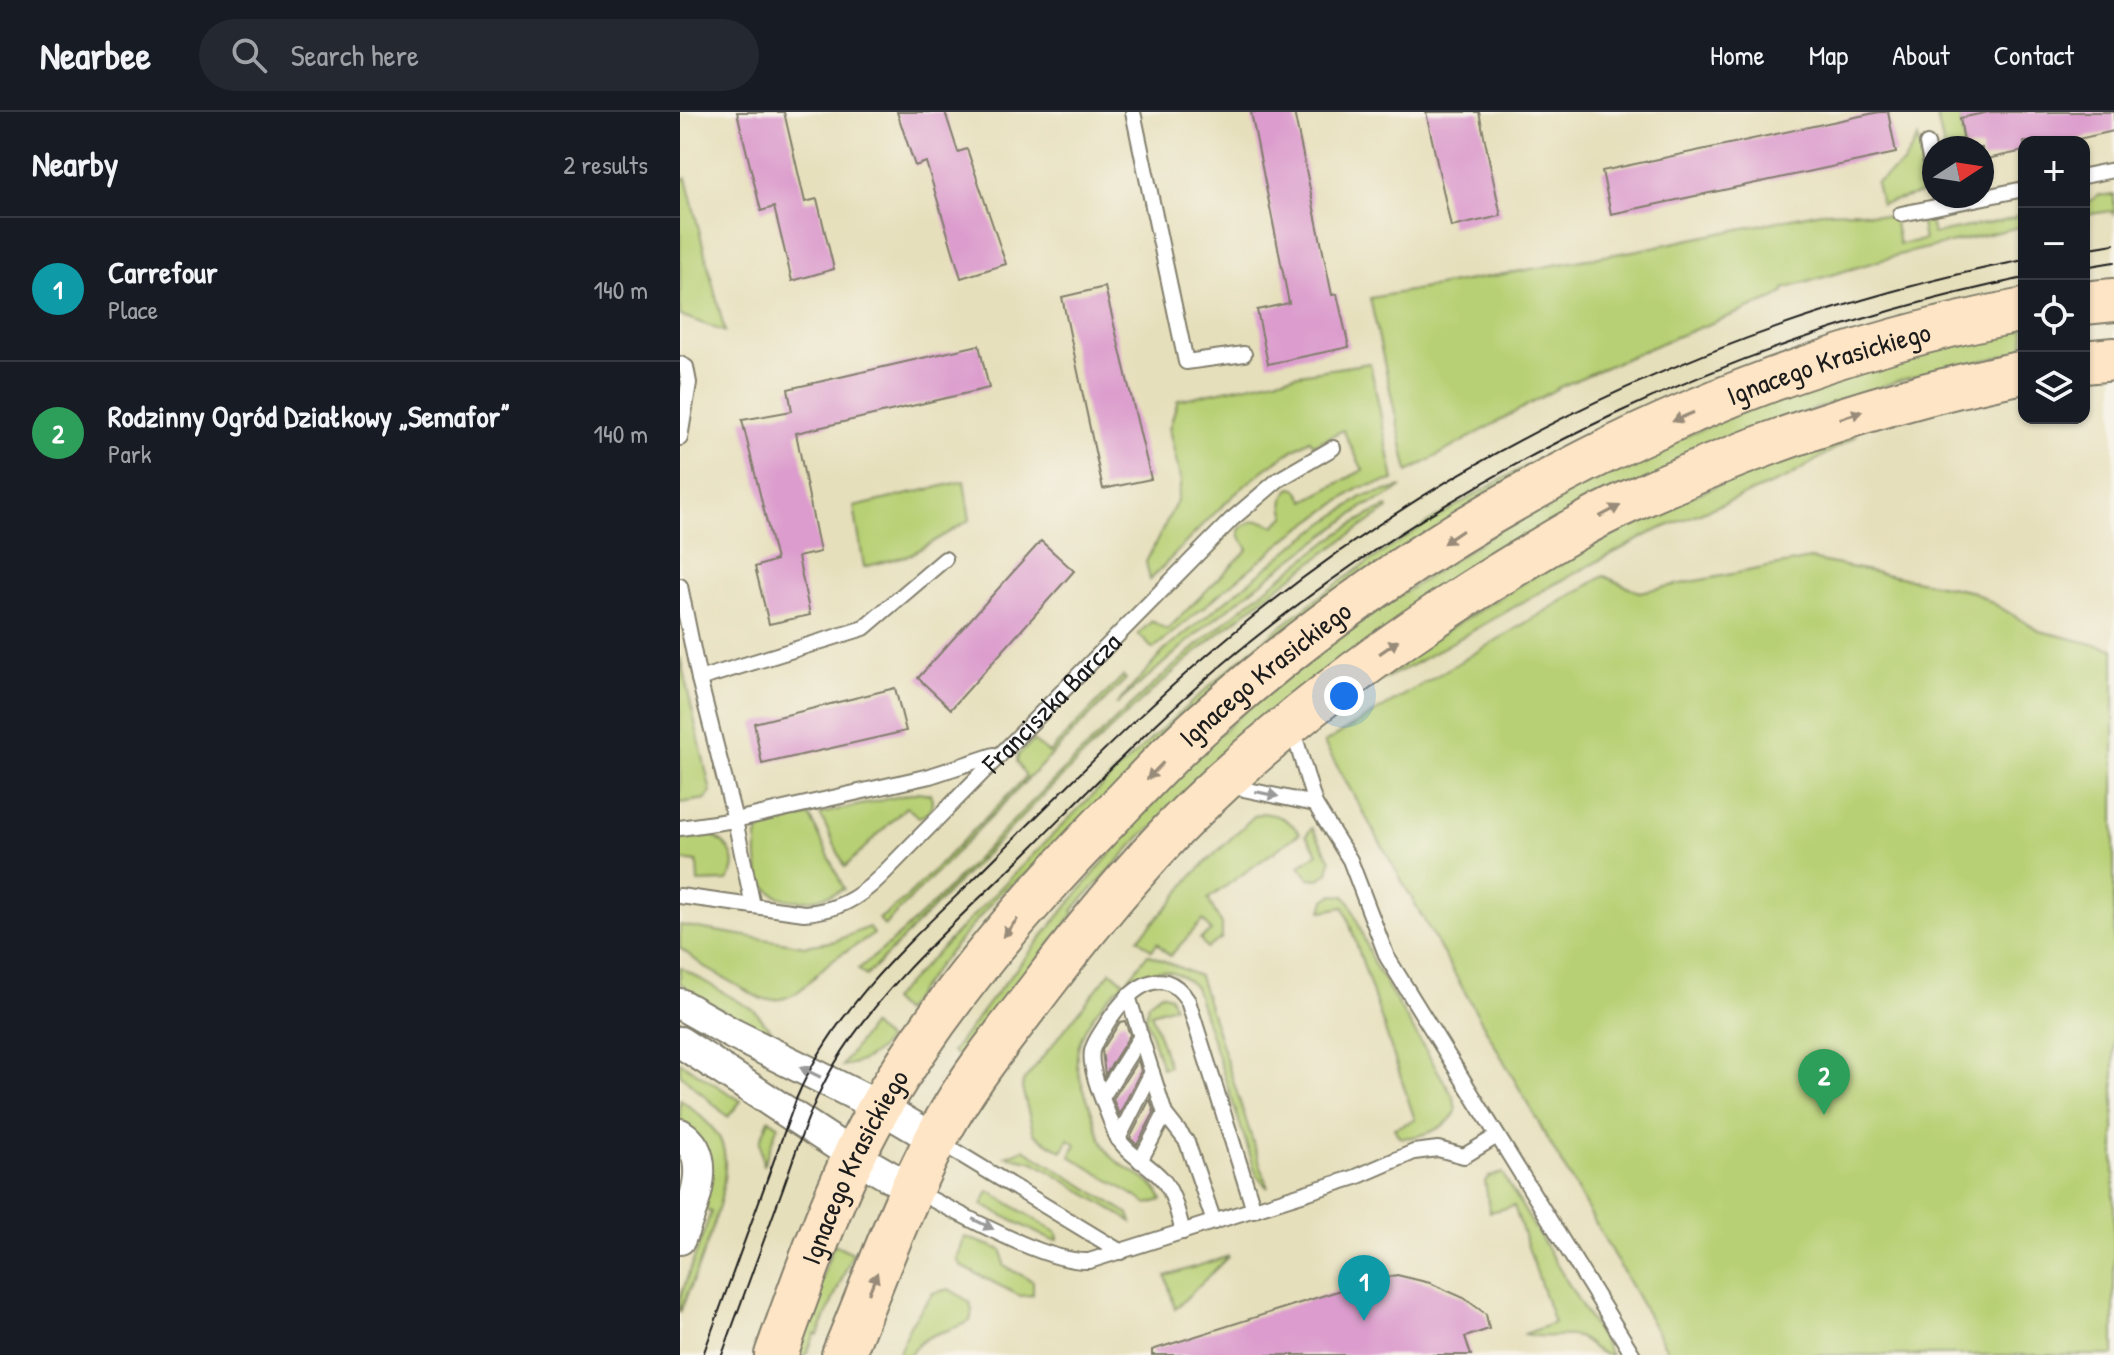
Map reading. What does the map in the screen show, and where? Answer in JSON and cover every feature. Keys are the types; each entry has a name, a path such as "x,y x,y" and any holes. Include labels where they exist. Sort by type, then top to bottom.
{"main road":[{"path":"2090,302 2114,300"},
{"name":"Ignacego Krasickiego","path":"776,1355 822,1230 854,1156 922,1039 981,962 1060,868 1182,742 1327,622 1465,528 1549,480 1623,443 1777,378 1886,342 2018,311"},
{"path":"2090,361 2114,359"},
{"name":"Ignacego Krasickiego","path":"843,1355 936,1140 972,1079 1089,924 1219,784 1291,723 1374,657 1442,610 1555,540 1624,504 1746,453 1855,413 1961,384 2018,373"}],"street":[{"path":"680,1004 733,1034 880,1107 936,1140"},
{"path":"680,1042 854,1156 913,1190"},
{"path":"680,1134 697,1158 699,1187 680,1239"}],"lane":[{"path":"1133,112 1186,362 1244,354"},
{"path":"2090,175 2114,170"},
{"path":"1994,193 2018,190"},
{"path":"1901,214 1922,207"},
{"path":"680,364 686,367 689,383 680,438"},
{"name":"Franciszka Barcza","path":"680,896 804,913 823,912 855,898 874,883 1231,520 1278,480 1333,448"},
{"path":"699,679 864,628 945,559"},
{"path":"680,586 753,906"},
{"path":"1291,723 1315,804 1350,860 1387,957 1633,1355"},
{"path":"680,828 735,820 930,776 1003,751"},
{"path":"1219,784 1315,804"},
{"path":"1183,1232 1161,1177 1121,1145 1092,1064 1095,1042 1128,996 1143,986 1164,980 1174,984 1188,1001 1254,1210"},
{"path":"1128,996 1165,1114 1187,1142 1214,1222"},
{"path":"1103,1096 1141,1036"},
{"path":"1118,1139 1152,1072"},
{"path":"1140,1161 1165,1114"},
{"path":"913,1190 1061,1259 1089,1261 1356,1177 1414,1152 1438,1149 1464,1156 1497,1136"},
{"path":"936,1140 1121,1252"}],"green space":[{"path":"1936,112 1989,112 1960,119 1963,136 1941,136"},
{"path":"1918,138 1922,194 1881,204 1876,183 1903,164"},
{"path":"686,178 725,332 680,315 680,180"},
{"path":"2098,195 2114,195 2114,215 2111,211 2090,214 2092,200"},
{"path":"1854,211 1894,218 1899,244 1924,240 1920,219 1929,217 1933,234 2018,215 2018,227 1902,254 1784,289 1776,298 1560,387 1408,472 1370,298 1638,250 1821,212"},
{"path":"2018,329 2018,352 1900,380 1727,439 1143,834 1072,911 1074,913 963,1059 952,1052 1136,822 1201,751 1292,667 1556,492 1819,379"},
{"path":"1370,363 1394,480 1359,488 1291,535 1153,649 1138,634 1152,621 1167,630 1248,549 1239,530 1255,521 1274,526 1286,516 1284,501 1291,488 1297,489 1305,501 1363,470 1343,430 1314,445 1310,440 1244,486 1150,580 1146,562 1176,503 1181,482 1169,429 1178,400 1299,374"},
{"path":"1589,434 1593,441 999,894 903,1012 891,1000 1096,792 1181,711 1267,638 1354,572 1445,512"},
{"path":"1857,435 1787,478 1655,531 1407,668 1363,688 1401,659 1596,538 1732,479"},
{"path":"964,481 970,520 910,555 864,567 854,507"},
{"path":"1402,487 1365,506 1280,568 1207,625 1116,705 1165,650 1297,543 1362,497"},
{"path":"1387,507 1268,595 1155,688 1071,768 866,976 858,969 919,918 1074,760 1203,641 1327,542"},
{"path":"1810,559 1974,592 2040,631 2114,649 2114,1355 1670,1355 1324,743 1604,576 1639,592"},
{"path":"680,657 711,792 706,799 680,803"},
{"path":"1123,676 1126,679 884,926 879,919 904,900 1026,777 1017,762 1018,755 1033,741 1049,753"},
{"path":"919,792 930,794 932,805 929,811 919,817 906,807 845,867 820,814"},
{"path":"1262,813 1283,818 1300,833 1208,899 1222,925 1222,938 1207,948 1200,939 1211,931 1203,920 1170,956 1157,943 1152,950 1138,939 1191,877 1254,816"},
{"path":"810,816 844,889 811,899 782,898 771,892 763,881 758,866 758,835 772,824"},
{"path":"1312,828 1331,860 1328,873 1319,879 1309,878 1299,866 1318,853 1306,835"},
{"path":"711,835 728,849 734,867 727,881 698,882 697,862 680,860 680,840"},
{"path":"1332,895 1344,896 1350,902 1373,962 1454,1098 1456,1111 1452,1117 1431,1132 1399,1137 1394,1128 1415,1120 1344,907 1322,911 1325,900"},
{"path":"680,925 805,946 835,941 869,927 874,934 835,958 794,994 774,1000 761,999 706,968 680,948"},
{"path":"1148,954 1199,976 1268,1188 1257,1176 1195,987 1179,975 1164,970 1129,978"},
{"path":"680,967 755,1011 772,1031 770,1036 704,1000 680,983"},
{"path":"1111,971 1125,983 1091,1019 1080,1042 1077,1065 1105,1147 1118,1162 1153,1186 1162,1200 1148,1204 1070,1156 1076,1144 1069,1139 1062,1151 1034,1134 1022,1088 1023,1082"},
{"path":"1161,993 1170,996 1174,1006 1151,1013 1169,1066 1162,1068 1146,1018 1148,1003"},
{"path":"871,1025 887,1040 868,1058 842,1066"},
{"path":"680,1062 741,1101 728,1117 680,1074"},
{"path":"680,1099 716,1133 725,1157 720,1201 713,1226 680,1313 680,1298 711,1212 701,1208 680,1124"},
{"path":"769,1119 778,1125 763,1166 760,1141"},
{"path":"1024,1149 1129,1214 1132,1222 1034,1162 1006,1156"},
{"path":"1502,1173 1611,1355 1601,1353 1577,1337 1525,1334 1554,1323 1514,1206 1490,1212 1485,1181"},
{"path":"989,1191 1057,1233 1058,1240 1051,1240 982,1205"},
{"path":"965,1237 1002,1250 1004,1266 1033,1281 1033,1295 1020,1296 961,1266 957,1259"},
{"path":"834,1244 853,1253 818,1335 815,1334 806,1355 794,1355"},
{"path":"1229,1256 1175,1309 1166,1276"},
{"path":"949,1289 970,1302 970,1321 930,1337 910,1355 898,1355 910,1325 933,1293"}],"building":[{"path":"737,112 784,112 805,202 817,199 834,269 792,281 774,207 761,211"},
{"path":"897,112 945,112 958,152 967,149 1006,264 961,278 926,162 915,166"},
{"path":"1251,112 1294,112 1332,295 1337,294 1349,347 1268,364 1257,310 1289,303"},
{"path":"1426,112 1479,112 1501,216 1451,227"},
{"path":"1888,112 1896,153 1611,214 1602,171"},
{"path":"1989,112 2114,112 2114,131 2090,136 2018,136 2018,152 1994,157 1994,136 1963,136 1960,118"},
{"path":"1105,287 1151,479 1103,489 1062,297"},
{"path":"979,345 989,388 796,433 820,552 798,557 810,615 769,624 755,567 776,560 742,420 792,411 788,389"},
{"path":"1041,541 1074,571 951,709 918,678"},
{"path":"895,688 906,731 762,764 754,723"},
{"path":"1125,1021 1130,1035 1105,1075 1102,1050 1120,1022"},
{"path":"1138,1060 1141,1071 1119,1115 1113,1099"},
{"path":"1150,1099 1154,1113 1137,1145 1130,1138"},
{"path":"1397,1275 1430,1283 1464,1298 1486,1314 1489,1329 1465,1337 1471,1355 1152,1355 1152,1350 1369,1281"}],"tram line":[{"path":"2090,248 2114,244"},
{"path":"703,1355 797,1097 836,1028 860,996 915,937 1129,726 1230,636 1349,544 1438,487 1529,435 1624,389 1721,348 1820,313 1921,284 2018,261"},
{"path":"2090,266 2114,262"},
{"path":"722,1355 812,1110 826,1079 853,1035 925,951 1138,742 1222,665 1337,576 1427,516 1520,462 1616,414 1714,371 1815,334 1919,303 2018,279"}],"place":[{"name":"Rodzinny Ogród Działkowy „Semafor”","path":"1824,1115"},
{"name":"Carrefour","path":"1364,1321"}]}
